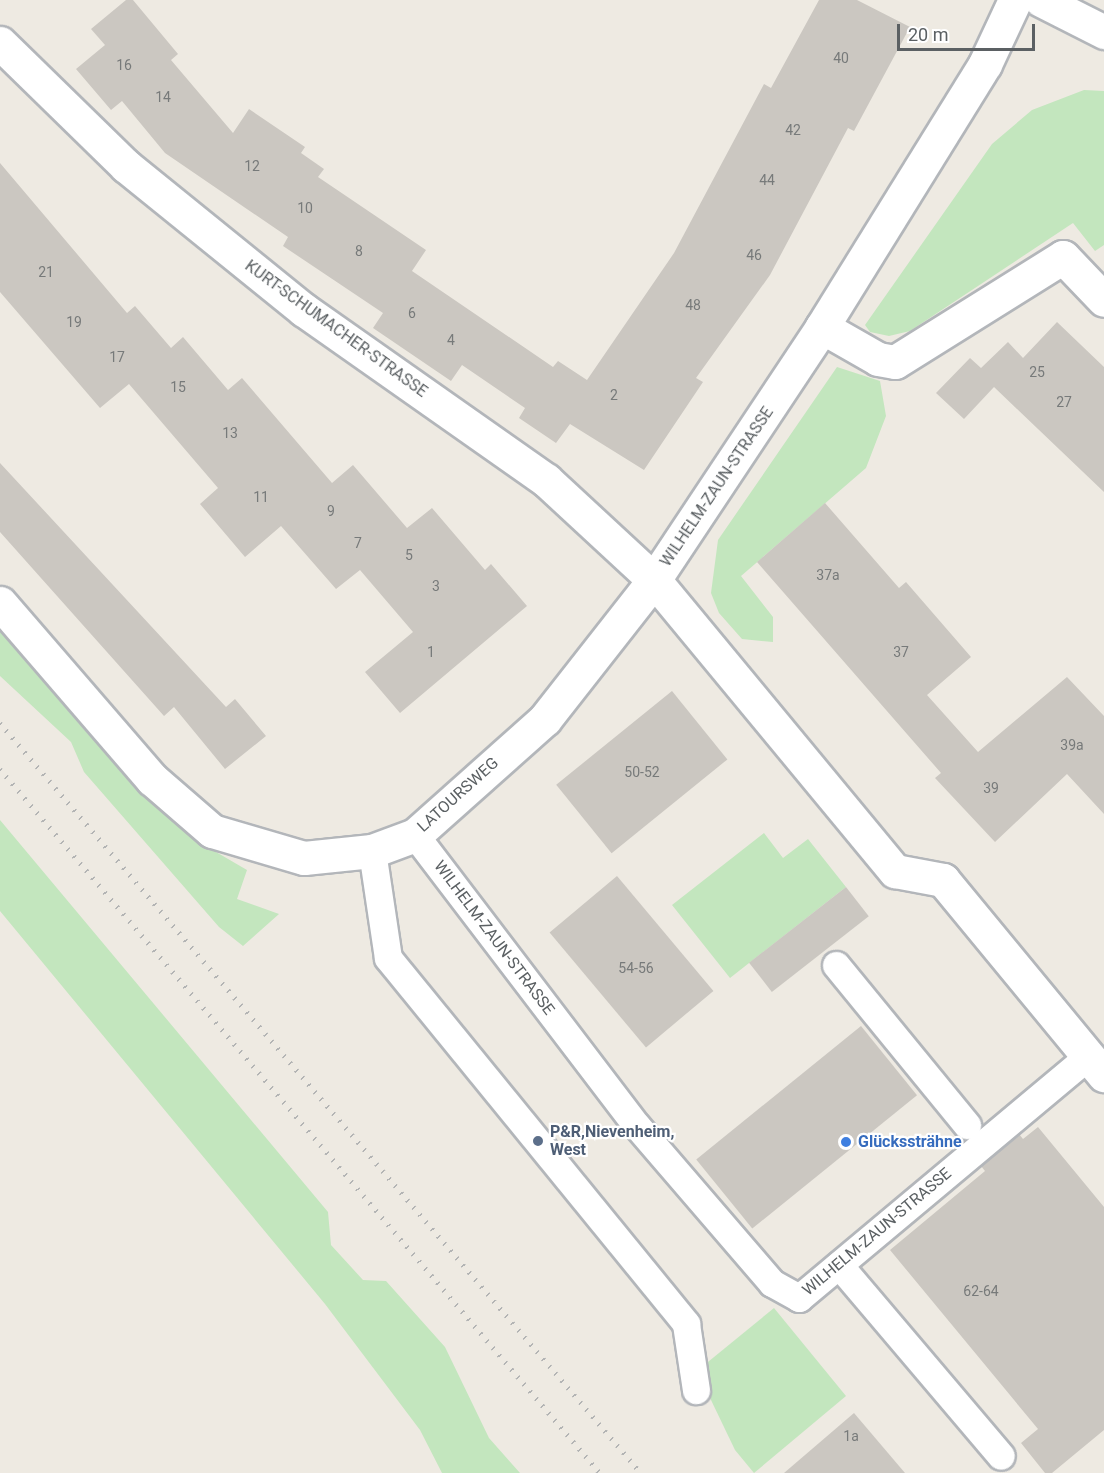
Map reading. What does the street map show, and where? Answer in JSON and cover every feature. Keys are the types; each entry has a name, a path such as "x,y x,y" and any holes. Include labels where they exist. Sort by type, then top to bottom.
{"street":[{"name":"WILHELM-ZAUN-STRASSE","path":"1015,0 985,64 822,327 654,580 896,871 943,880 1096,1065"},
{"path":"1041,0 1104,32"},
{"name":"KURT-SCHUMACHER-STRASSE","path":"0,43 126,166 304,310 546,480 654,580"},
{"path":"822,327 878,359 896,362 1063,257 1104,300"},
{"name":"LATOURSWEG","path":"0,603 152,779 212,831 304,858 372,851 415,834 545,718 654,580"}],"lane":[{"name":"WILHELM-ZAUN-STRASSE","path":"415,834 637,1126 772,1283 799,1298 839,1264 1096,1065"},
{"path":"372,851 388,958 686,1324 696,1390"},
{"path":"836,965 967,1125"},
{"path":"839,1264 1001,1456"}],"green space":[{"path":"1084,90 1104,91 1104,245 1095,251 1073,223 910,331 889,336 870,332 865,325 992,144 1032,110"},
{"path":"837,367 880,381 886,416 866,468 741,576 773,617 773,642 742,639 719,613 711,593 718,540"},
{"path":"0,627 204,845 247,870 237,899 279,914 243,946 219,927 84,772 71,742 0,676"},
{"path":"0,820 328,1212 331,1245 363,1280 386,1281 445,1347 489,1438 520,1473 442,1473 420,1430 325,1304 0,911"},
{"path":"764,833 783,858 808,839 846,887 730,978 672,905"},
{"path":"774,1308 846,1396 754,1473 735,1450 711,1400 703,1366"}],"building":[{"path":"126,0 133,0 178,54 171,60 233,133 249,109 305,147 301,153 324,169 318,177 426,250 412,271 553,367 558,361 587,380 674,253 764,84 771,88 819,0 857,0 910,27 854,131 848,128 770,275 696,378 703,382 644,470 570,424 556,443 519,418 525,408 462,365 451,381 373,328 383,313 283,246 288,237 165,153 122,101 111,110 76,69 105,45 91,29"},
{"path":"0,163 127,313 135,306 171,348 183,337 228,390 242,378 332,483 353,465 407,528 432,508 485,570 491,564 527,606 400,713 365,672 413,632 360,570 336,589 281,526 245,557 200,504 218,488 129,384 100,408 0,292"},
{"path":"1057,322 1104,367 1104,492 994,387 964,419 936,393 970,358 981,368 1008,342 1023,358"},
{"path":"0,463 226,707 235,699 266,736 225,769 174,707 164,716 0,532"},
{"path":"825,503 899,588 906,582 971,657 927,695 978,752 1067,677 1104,716 1104,814 1067,774 995,842 935,778 941,773 757,562"},
{"path":"672,691 727,759 612,853 556,785"},
{"path":"617,876 713,991 646,1047 550,933"},
{"path":"846,887 869,916 772,992 749,963"},
{"path":"861,1026 917,1095 752,1229 696,1159"},
{"path":"1038,1127 1104,1207 1104,1430 1052,1473 1045,1473 1021,1443 1038,1429 890,1250 985,1171 981,1166 1019,1134 1023,1139"},
{"path":"854,1413 905,1473 784,1473"}],"railway":[{"path":"0,723 641,1473"},
{"path":"0,769 600,1473"}],"place":[{"name":"P&R,Nievenheim, West","path":"538,1141"},
{"name":"Glückssträhne","path":"846,1142"}]}
